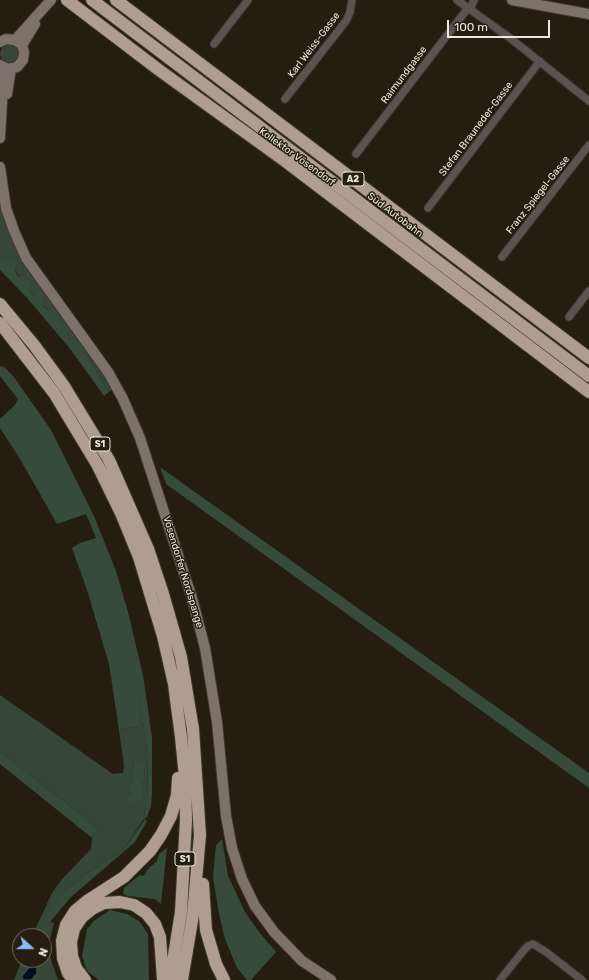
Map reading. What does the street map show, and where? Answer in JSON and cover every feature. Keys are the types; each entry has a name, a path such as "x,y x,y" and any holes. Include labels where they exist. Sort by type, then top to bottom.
{"highway":[{"name":"Kollektor Vösendorf","path":"67,0 171,79 285,161 589,392"},
{"name":"Süd Autobahn","path":"92,0 589,376"},
{"name":"Süd Autobahn","path":"116,0 589,358"},
{"name":"S1","path":"0,304 34,345 64,386 109,460 148,549 164,594 181,657 189,700 197,774 200,835 193,914 182,980"},
{"name":"S1","path":"0,323 38,370 98,466 139,557 163,636 174,684 181,737 185,777 186,820 185,872 181,912 170,980"},
{"path":"74,980 68,973 63,958 62,941 66,925 75,911 87,901 124,877 138,864 161,835 171,816 177,795 181,737"},
{"path":"200,835 206,930 216,964 224,980"},
{"path":"85,980 76,968 72,956 71,942 74,929 82,917 92,909 104,903 120,902 134,905 146,913 155,924 160,937 162,980"}],"main road":[{"path":"18,43 41,11 51,0"},
{"path":"512,0 589,14"},
{"path":"0,42 9,39 18,43 24,52 23,60 17,67 5,67 0,138"},
{"name":"Vösendorfer Nordspange","path":"0,167 6,208 26,258 108,372 123,399 143,446 192,598 205,648 217,716 227,822 234,859 242,879 255,906 274,932 302,960 331,980"}],"street":[{"path":"214,44 248,0"},
{"name":"Karl Weiss-Gasse","path":"285,99 346,21 350,12 352,0"},
{"path":"457,0 540,61 589,101"},
{"name":"Raimundgasse","path":"356,154 469,9 474,0"},
{"name":"Stefan Brauneder-Gasse","path":"428,208 540,61"},
{"name":"Franz Spiegel-Gasse","path":"502,257 589,145"},
{"path":"569,317 589,291"},
{"path":"500,980 528,946 536,945 582,980"}],"green space":[{"path":"6,44 14,44 20,50 20,58 14,64 6,64 0,58 0,50"},
{"path":"0,206 10,234 113,388 109,392 86,354 81,354 49,311 33,296 15,270 17,263 6,261 0,257"},
{"path":"0,257 6,261 12,259 17,263 15,270 18,276 29,279 29,290 33,296 41,292 44,307 49,311 53,307 58,313 59,324 67,323 69,339 84,345 81,354 86,354 109,392 104,396 71,350 28,299 0,270"},
{"path":"0,366 4,367 14,377 51,430 94,516 116,571 128,612 143,675 152,737 152,793 151,806 147,817 144,813 148,801 147,752 139,692 139,726 119,730 109,664 87,590 72,548 80,543 96,538 86,514 57,524 20,459 0,428 0,419 15,405 18,399 0,376"},
{"path":"160,467 589,773 589,788 166,484"},
{"path":"139,687 147,752 148,801 144,813 147,817 143,820 123,850 86,874 62,893 50,922 54,923 52,931 52,928 36,928 52,893 62,879 91,849 92,838 99,829 0,751 0,695 113,774 123,773 124,766 119,730 139,726","holes":["134,762 145,767 144,781 142,784 143,792 131,793 128,789 132,781"]},
{"path":"0,751 99,829 92,838 0,764"},
{"path":"134,762 142,762 145,767 144,781 142,784 143,792 140,802 127,803 126,800 131,793 128,789 132,781"},
{"path":"145,819 147,821 135,842 71,897 50,922 46,917 62,893 86,874 123,850"},
{"path":"222,839 228,876 245,912 276,952 251,980 247,980 237,968 225,939 219,914 213,877 216,845"},
{"path":"167,848 161,904 155,899 127,896 123,893 124,888 140,875 144,876 147,870 157,861 159,854"},
{"path":"110,910 127,914 139,921 148,934 149,980 99,980 87,971 82,956 87,929 94,921"},
{"path":"52,963 58,980 14,980 19,968 52,968"}],"water":[{"path":"37,968 37,973 31,980 23,980 22,976 28,969"}]}
